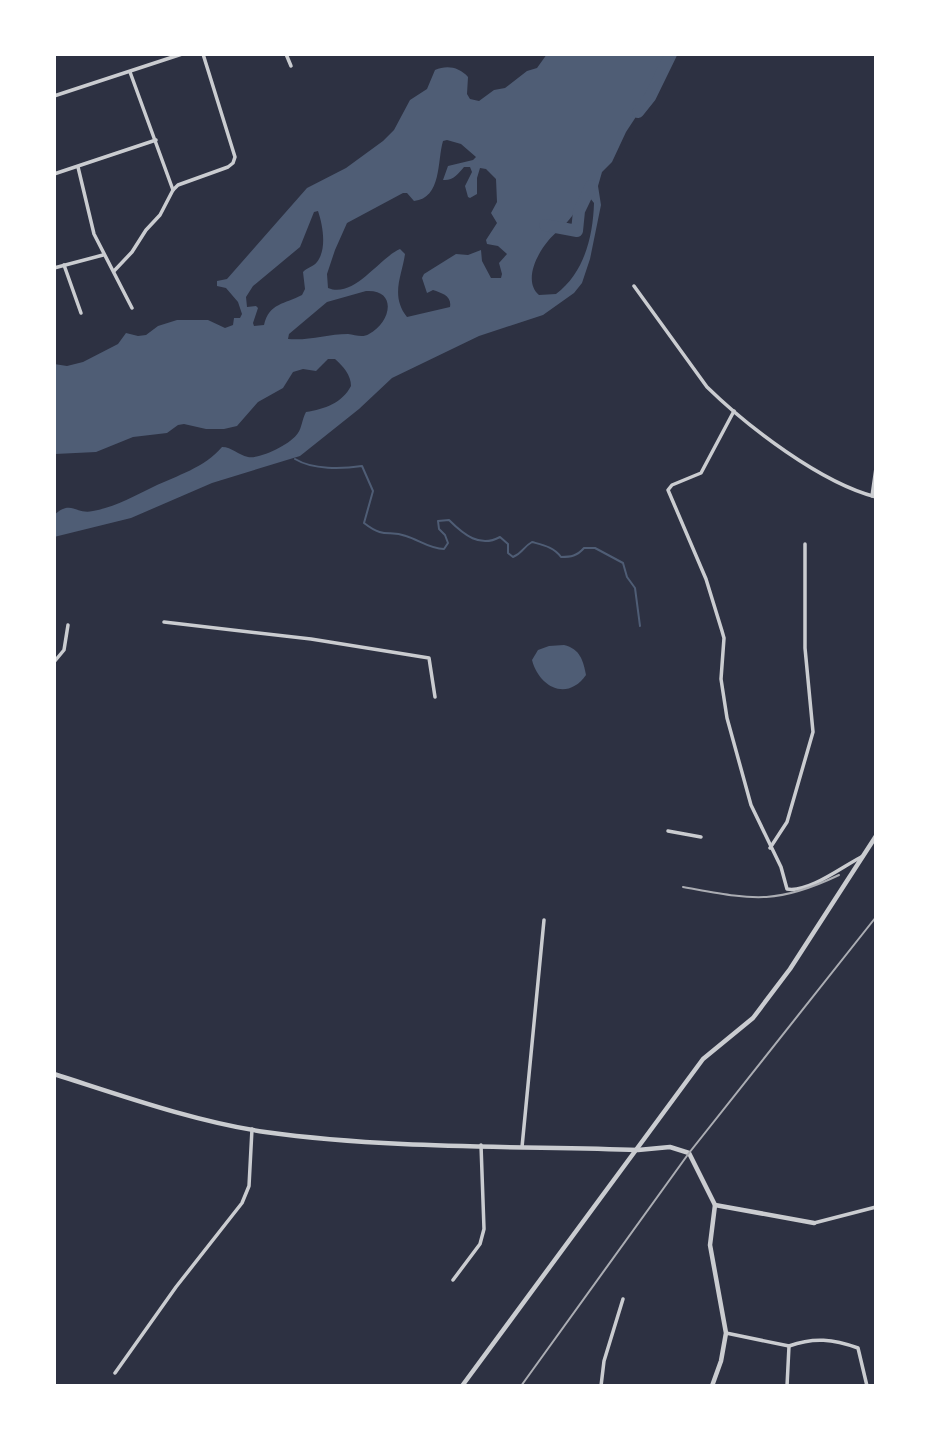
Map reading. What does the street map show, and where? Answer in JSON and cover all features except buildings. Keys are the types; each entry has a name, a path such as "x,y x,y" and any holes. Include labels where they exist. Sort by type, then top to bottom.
{"street":[{"path":"54,96 182,54"},
{"path":"114,271 160,215 173,190 233,163 234,157 203,54"},
{"path":"286,54 291,66"},
{"path":"130,72 173,190"},
{"path":"54,174 156,140"},
{"path":"78,167 91,224 132,308"},
{"path":"54,268 104,255"},
{"path":"64,265 81,313"},
{"path":"634,286 707,387 769,438 836,483 874,497 876,468"},
{"path":"734,411 701,473 672,485 668,491 706,579 724,638 721,679 727,718 751,805 781,867 787,889 793,890 830,875 863,856"},
{"path":"770,848 787,822 813,732 805,648 805,544"},
{"path":"164,622 311,639 429,658 435,696"},
{"path":"54,662 64,650 68,625"},
{"path":"668,831 701,837"},
{"path":"463,1386 704,1059 752,1018 790,969 876,836"},
{"path":"522,1147 544,920"},
{"path":"54,1074 132,1099 223,1124 252,1129 350,1141 638,1150 670,1147 689,1153 715,1205 710,1245 726,1333 721,1361 712,1386"},
{"path":"115,1373 176,1287 242,1203 248,1186 252,1129"},
{"path":"453,1280 480,1244 484,1229 481,1146"},
{"path":"715,1205 814,1223 876,1207"},
{"path":"601,1386 604,1361 623,1299"},
{"path":"726,1333 789,1346 808,1339 837,1340 858,1348 867,1386"},
{"path":"788,1386 789,1346"}],"water":[{"path":"547,54 668,54 647,100 626,132 612,162 602,172 598,186 601,205 590,259 582,283 574,293 543,315 479,336 392,378 359,409 300,456 212,483 131,518 54,537 54,515 65,508 87,512 117,504 199,466 222,447 248,457 275,450 298,433 306,412 332,404 343,397 351,386 344,368 335,359 328,359 316,371 303,369 293,372 283,388 258,402 237,426 206,429 184,424 167,433 133,437 96,452 55,454 54,364 67,366 83,362 118,344 126,333 146,335 158,326 177,320 208,320 225,328 233,325 234,318 240,318 242,314 238,302 226,288 217,286 217,281 227,279 307,188 346,168 383,141 394,130 410,100 427,89 435,70 453,68 461,71 468,77 467,94 470,99 479,101 494,90 505,88 527,71 537,68","holes":["443,141 461,144 476,157 448,166 443,180 452,178 464,167 470,167 472,172 465,186 470,198 477,194 480,168 486,169 496,179 497,202 491,213 497,223 486,240 487,244 498,246 507,254 499,263 501,278 491,278 482,261 481,250 468,255 456,254 424,274 422,278 427,293 433,290 443,294 448,298 450,307 407,317 398,293 405,254 400,249 357,283 338,290 328,288 327,274 347,223 403,193 407,193 414,201 430,193 437,177","590,198 594,203 593,216 589,241 580,265 574,276 556,294 539,295 532,282 536,260 548,241","318,211 323,230 322,251 317,262 303,272 305,289 302,295 278,305 270,312 264,325 254,326 258,308 247,307 246,297 253,286 300,247 314,212","366,291 383,295 388,308 382,322 367,335 340,334 288,339 289,334 327,302"]},
{"path":"564,645 574,649 580,656 586,675 571,688 554,688 541,678 532,660 538,650"}],"waterway":[{"path":"638,112 650,97 671,54"},
{"path":"545,225 577,231 579,211 591,186"},
{"path":"295,459 319,467 362,466 373,491 364,523 382,533 400,534 444,549 448,543 439,529 438,521 449,520 460,531 473,538 486,541 500,537 508,544 508,553 513,557 532,542 552,549 561,557 574,556 584,548 595,548 623,563 627,577 635,588 640,626"}],"railway":[{"path":"683,887 745,897 779,896 797,892 839,875"},
{"path":"521,1386 689,1153 876,917"}]}
